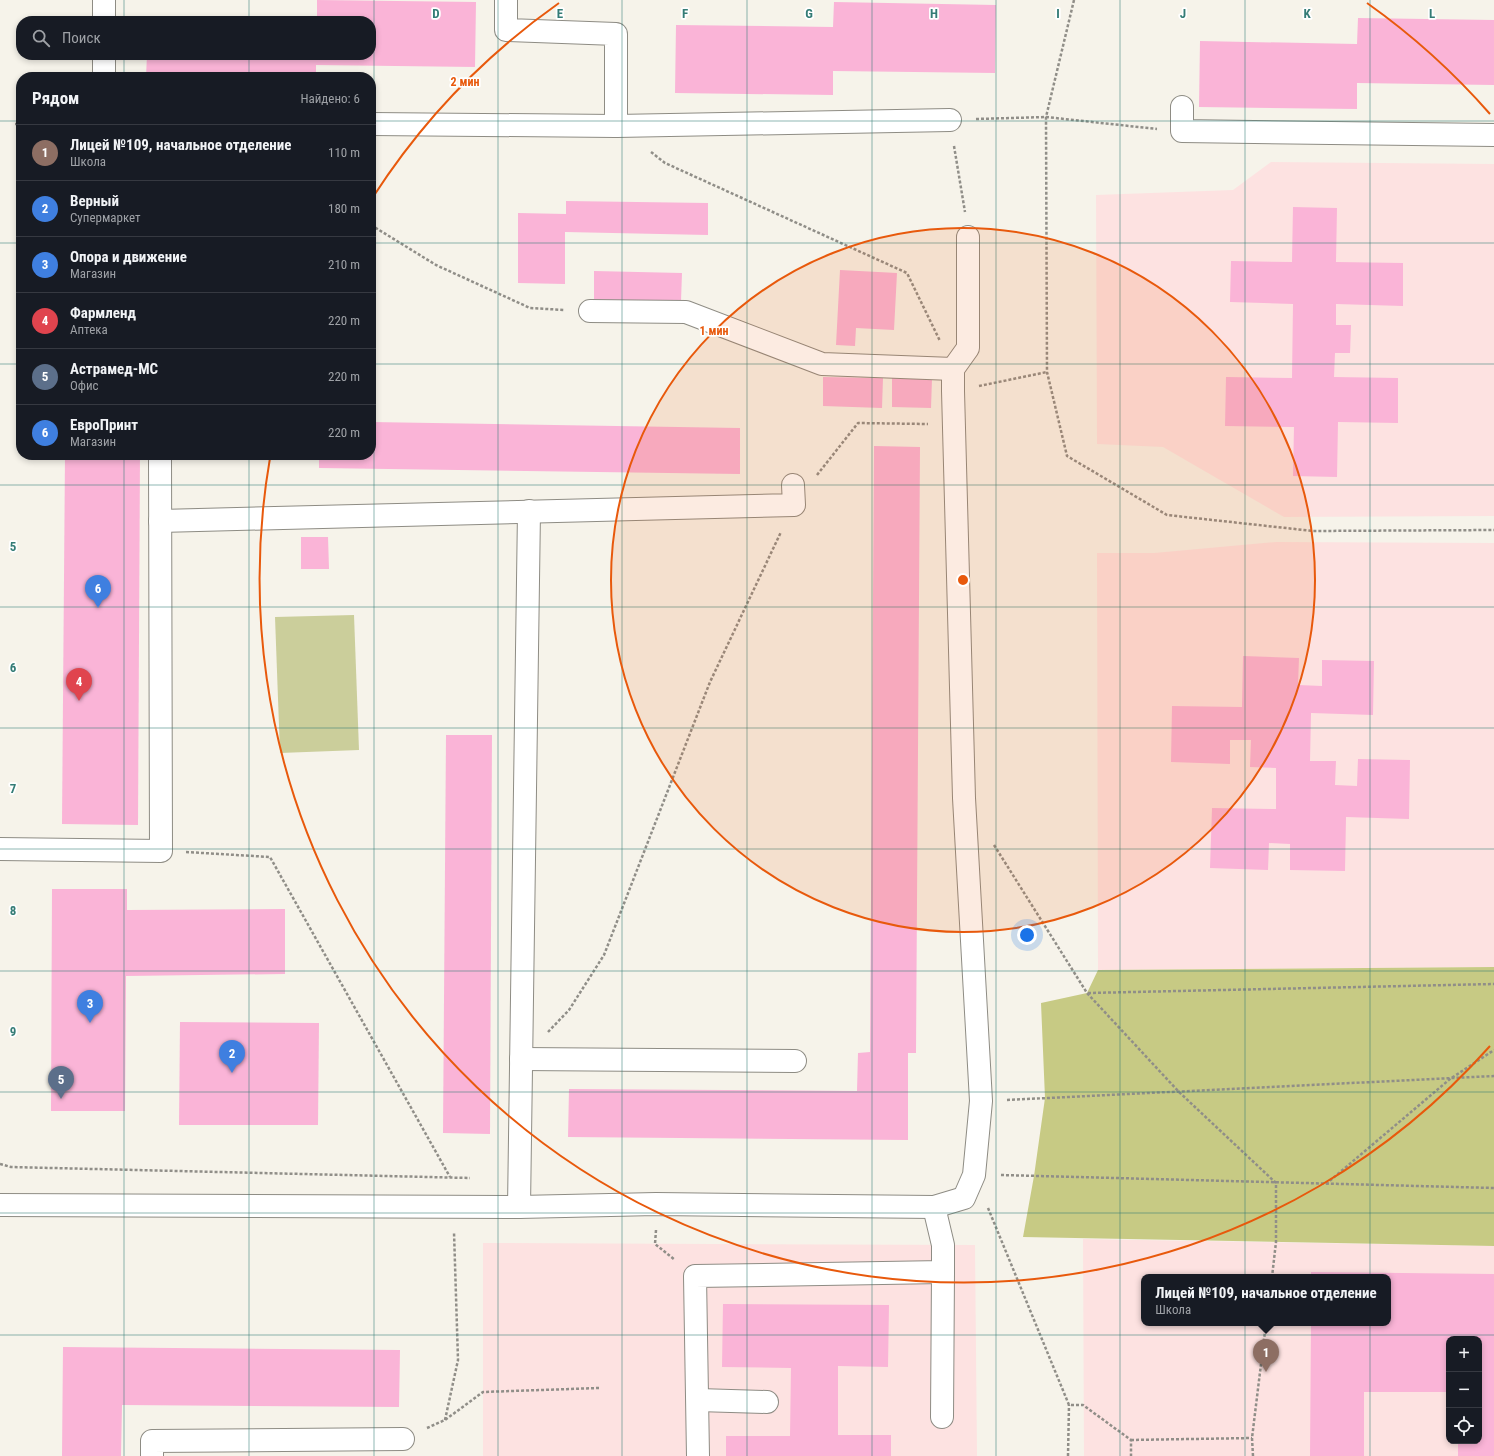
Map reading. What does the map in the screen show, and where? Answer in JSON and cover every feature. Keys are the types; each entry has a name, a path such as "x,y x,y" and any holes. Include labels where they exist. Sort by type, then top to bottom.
{"street":[{"path":"104,0 104,16"},
{"path":"506,0 506,30 616,34 616,126"},
{"path":"104,60 104,72"},
{"path":"1182,107 1182,131 1494,135"},
{"path":"376,124 616,126 950,120"},
{"path":"0,1205 519,1207 664,1204 934,1207 964,1198 974,1175 981,1101 964,798 953,391 953,369 968,348 968,237"},
{"path":"590,311 686,312 822,364 953,369"},
{"path":"0,849 161,851 160,460"},
{"path":"160,520 529,511 793,495"},
{"path":"519,1207 529,511"},
{"path":"521,1059 795,1061"},
{"path":"934,1207 943,1245 942,1417"},
{"path":"698,1456 695,1276 943,1272"},
{"path":"698,1400 767,1402"},
{"path":"152,1456 152,1441 404,1438"}],"path":[{"path":"1074,0 1046,118 1047,372 1068,456 1167,515 1313,531 1494,530"},
{"path":"968,237 950,120 1046,118 1182,131"},
{"path":"616,126 665,163 907,273 953,369"},
{"path":"376,228 436,265 530,308 590,311"},
{"path":"521,1059 569,1010 604,955 710,682 793,495 858,423 931,424 953,391 1047,372"},
{"path":"990,838 1087,993 1179,1092 1276,1183 1276,1242 1272,1274"},
{"path":"161,851 270,857 450,1178 453,1207 458,1360 445,1420"},
{"path":"1087,993 1494,984"},
{"path":"1325,1184 1450,1079 1494,1050"},
{"path":"981,1101 1494,1076"},
{"path":"0,1164 11,1168 473,1178"},
{"path":"1068,1456 1069,1405 974,1175 1494,1188"},
{"path":"1253,1456 1252,1438 1266,1326"},
{"path":"404,1438 445,1420 483,1392 599,1388"},
{"path":"1069,1405 1083,1405 1130,1440 1252,1438"},
{"path":"1130,1440 1131,1456"}],"shaded area":[{"path":"1271,162 1494,164 1494,516 1284,517 1163,447 1097,444 1096,195 1233,190"},
{"path":"1276,542 1494,543 1494,967 1098,970 1097,553 1154,553"},
{"path":"1083,1239 1494,1246 1494,1456 1084,1456"},
{"path":"483,1243 975,1245 977,1456 483,1456"}],"green space":[{"path":"354,615 359,750 280,753 275,617"},
{"path":"1494,967 1494,1246 1023,1237 1034,1176 1045,1098 1041,1003 1087,993 1098,970"}],"building":[{"path":"317,0 476,2 475,67 316,65 316,72 146,72 147,60 376,60 376,16 317,16"},
{"path":"834,2 996,5 995,73 833,71 833,95 675,93 676,25 833,27"},
{"path":"1358,18 1494,20 1494,85 1357,83 1357,109 1199,107 1200,41 1357,44"},
{"path":"566,201 708,203 708,235 565,232 565,284 518,283 518,213 566,214"},
{"path":"1293,207 1337,208 1336,262 1403,263 1403,306 1336,304 1336,325 1351,325 1350,353 1335,353 1334,377 1398,378 1398,423 1338,422 1337,477 1293,476 1294,427 1225,426 1226,377 1292,378 1293,304 1230,302 1231,261 1292,262"},
{"path":"840,270 897,273 894,330 856,328 855,346 836,345"},
{"path":"594,271 682,273 681,301 594,300"},
{"path":"823,377 883,378 882,408 823,406"},
{"path":"892,378 932,379 931,408 892,407"},
{"path":"376,422 740,428 740,474 319,468 319,460 376,460"},
{"path":"874,446 920,447 916,1053 908,1053 908,1140 568,1137 569,1089 857,1091 858,1053 870,1052"},
{"path":"65,460 140,460 138,825 62,824"},
{"path":"301,537 328,537 329,569 301,569"},
{"path":"1243,656 1299,658 1298,685 1322,686 1322,660 1374,661 1373,715 1311,713 1310,761 1336,761 1335,785 1357,786 1358,759 1410,760 1409,819 1346,817 1345,871 1290,870 1290,844 1269,843 1268,870 1210,868 1212,808 1276,809 1276,768 1250,767 1251,740 1230,740 1230,764 1171,762 1172,706 1242,707"},
{"path":"446,735 492,735 490,1134 443,1133"},
{"path":"52,889 127,889 127,910 285,909 285,974 126,976 125,1111 51,1111"},
{"path":"180,1022 319,1023 318,1125 179,1125"},
{"path":"1311,1272 1494,1274 1494,1456 1458,1456 1458,1444 1482,1444 1482,1336 1446,1336 1446,1392 1364,1392 1364,1456 1310,1456 1311,1326 1391,1326 1391,1274 1311,1274"},
{"path":"723,1304 889,1305 888,1367 838,1366 838,1435 891,1435 891,1456 726,1456 726,1436 790,1436 791,1368 722,1367"},
{"path":"63,1347 400,1350 399,1407 122,1405 121,1456 62,1456"}],"place":[{"name":"ЕвроПринт","path":"98,608"},
{"name":"Фармленд","path":"79,701"},
{"name":"Опора и движение","path":"90,1023"},
{"name":"Верный","path":"232,1073"},
{"name":"Астрамед-МС","path":"61,1099"},
{"name":"Лицей №109, начальное отделение","path":"1266,1372"}]}
